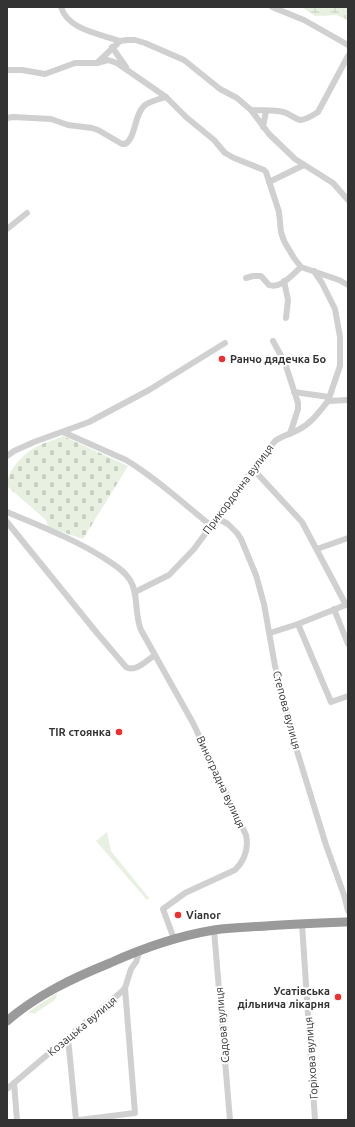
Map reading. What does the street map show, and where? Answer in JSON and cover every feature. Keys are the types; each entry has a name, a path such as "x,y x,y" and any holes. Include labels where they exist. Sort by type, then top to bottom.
{"highway":[{"path":"7,1022 27,1006 52,990 81,975 140,950 174,939 214,930 348,922"}],"street":[{"path":"61,7 65,17 75,25 120,41 135,40 145,43 184,60 220,89 237,98 251,110 263,127 295,159 333,182 348,200"},
{"path":"272,7 304,20 348,45"},
{"path":"97,63 120,41"},
{"path":"112,47 129,72"},
{"path":"251,110 266,111 270,109 284,112 298,120 302,120 318,112 348,56"},
{"path":"7,70 22,70 45,74 75,63 97,63 108,60 117,63 154,87 166,97 186,117 214,140 224,153 264,170 279,212 281,232 290,254 301,267 313,270 348,285"},
{"path":"7,118 13,117 51,120 68,125 92,128 122,144 125,144 129,140 135,123 144,106 148,103 166,97"},
{"path":"263,127 266,111"},
{"path":"269,182 304,165"},
{"path":"7,228 27,213"},
{"path":"246,278 260,276 269,285 273,286 284,281 301,267"},
{"path":"313,270 322,283 335,309 340,337 340,366 328,399"},
{"path":"284,281 288,300 286,318"},
{"path":"273,341 285,363 298,409 290,434"},
{"path":"7,456 14,451 34,442 89,422 150,390 225,343"},
{"path":"294,392 328,399 348,400"},
{"name":"Прикордонна вулиця","path":"135,592 169,575 194,548 271,445 279,438 308,424 328,399"},
{"path":"63,432 126,460 163,486 210,526"},
{"path":"253,469 299,518 347,604 298,624 270,633"},
{"path":"7,512 66,536 92,550 124,573 130,579 135,592"},
{"name":"Степова вулиця","path":"217,518 228,524 237,533 256,575 264,604 275,666 297,751 348,910"},
{"path":"7,522 126,667 132,669 135,668 155,655"},
{"path":"317,549 348,538"},
{"name":"Виноградна вулиця","path":"135,592 138,624 193,723 242,827 247,843 244,858 235,870 185,893 163,910 174,939"},
{"path":"334,609 348,644"},
{"path":"298,624 331,702 348,696"},
{"name":"Горіхова вулиця","path":"302,924 315,1120"},
{"name":"Садова вулиця","path":"214,930 230,1120"},
{"name":"Козацька вулиця","path":"7,1089 125,988 131,969 136,962 140,950"},
{"path":"68,1038 77,1120 135,1113 125,988"},
{"path":"14,1084 17,1120"}],"green space":[{"path":"302,7 348,7 348,20 336,15 315,16"},
{"path":"63,436 128,466 83,539 48,527 46,520 7,486 13,468 21,458 39,445"},
{"path":"107,832 111,851 149,898 147,900 96,841"},
{"path":"57,993 56,999 34,1014 28,1012"}],"place":[{"name":"Ранчо дядечка Бо","path":"222,359"},
{"name":"TIR стоянка","path":"119,732"},
{"name":"Vianor","path":"178,915"},
{"name":"Усатівська дільнича лікарня","path":"338,997"}]}
